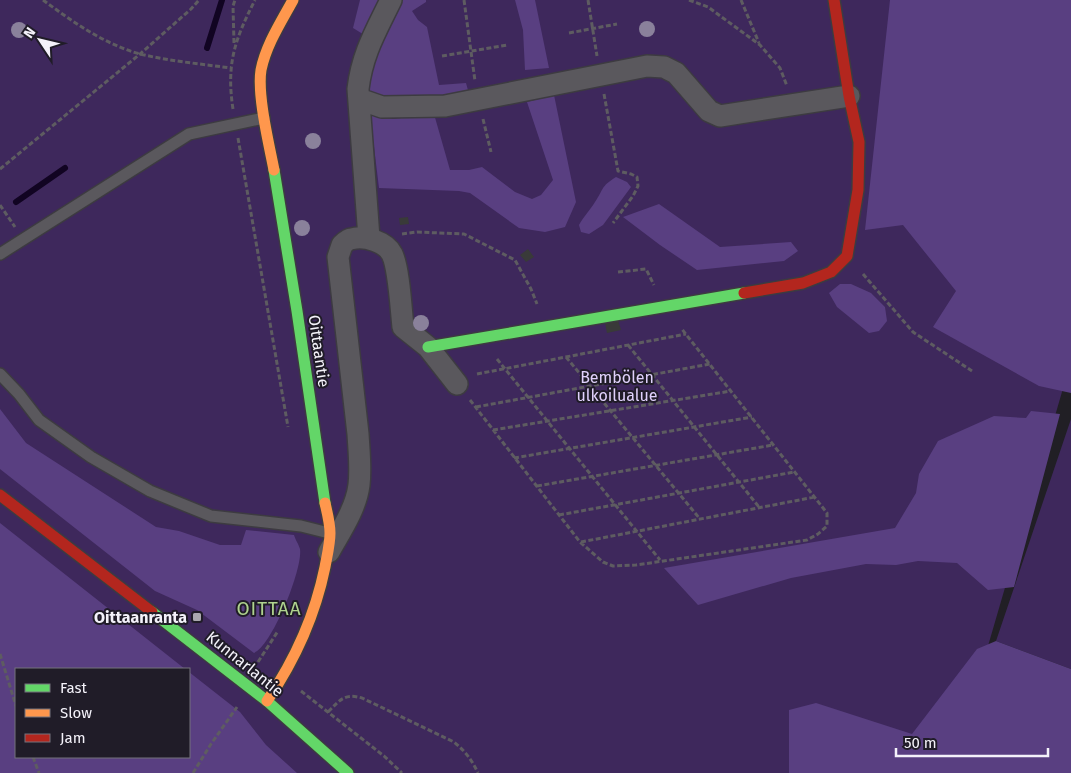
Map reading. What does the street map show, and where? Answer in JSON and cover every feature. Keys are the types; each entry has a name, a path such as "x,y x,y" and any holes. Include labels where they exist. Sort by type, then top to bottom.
{"street":[{"name":"Oittaantie","path":"266,701 284,678 305,634 328,555 330,533 297,311 261,94 261,72 273,36 293,0"},
{"path":"369,238 358,89 361,68 369,45 392,0"},
{"path":"428,348 803,283 831,272 846,256 858,190 859,142 849,96 834,0"},
{"path":"359,100 382,107 444,106 647,66 664,67 676,74 705,107 720,116 849,96"},
{"path":"328,555 349,516 359,486 358,434 338,257 342,245 351,239 369,238 381,243 392,253 403,327 428,348 457,384"},
{"name":"Kunnarlantie","path":"0,495 251,689 348,773"}],"lane":[{"path":"0,254 189,134 264,118"},
{"path":"0,374 19,394 39,420 91,456 150,491 211,516 301,526 330,533"}],"path":[{"path":"43,0 71,20 112,44 140,54 230,68"},
{"path":"0,169 140,54 192,9 198,0"},
{"path":"235,0 233,6 234,46 230,68 231,94 288,430"},
{"path":"234,46 255,0"},
{"path":"464,0 478,98 491,152"},
{"path":"689,0 708,7 760,45 780,68 788,86 791,106"},
{"path":"741,0 760,45"},
{"path":"569,33 617,24"},
{"path":"442,56 507,45"},
{"path":"613,223 634,196 638,186 637,177 618,171"},
{"path":"0,205 23,240"},
{"path":"369,238 417,232 464,234 515,260 531,289 546,327"},
{"path":"846,256 913,332 972,371"},
{"path":"457,384 580,542 603,562 613,566 636,565 807,540 818,534 827,526 827,513 664,306 646,269 618,272"},
{"path":"477,374 686,334"},
{"path":"482,338 528,398 548,420 660,560"},
{"path":"628,345 759,508"},
{"path":"566,357 700,519"},
{"path":"476,408 710,364"},
{"path":"493,430 731,391"},
{"path":"514,458 752,417"},
{"path":"536,486 773,445"},
{"path":"559,514 795,472"},
{"path":"580,542 815,497"},
{"path":"258,662 278,630"},
{"path":"0,654 15,703"},
{"path":"284,678 384,756 402,773"},
{"path":"193,773 215,738 251,689"},
{"path":"328,712 343,698 352,695 362,698 454,742 464,750 478,773"},
{"path":"33,758 39,773"}],"green space":[{"name":"Bembölen ulkoilualue","path":"0,0 1071,0 1071,361 951,773 0,773"},
{"path":"1071,419 1071,669 996,641"}],"shaded area":[{"path":"360,0 384,0 366,36 353,28"},
{"path":"400,0 426,0 426,2 412,11 418,20 427,27 439,85 466,83 469,94 385,100 368,92 375,56"},
{"path":"515,0 535,0 549,68 525,70 523,30"},
{"path":"890,0 1071,0 1071,393 1039,386 933,327 956,291 903,225 865,230"},
{"path":"554,95 576,202 565,227 545,232 519,228 470,193 379,188 370,114 393,119 434,114 450,170 469,170 482,167 515,192 532,199 541,195 553,180 527,102"},
{"path":"616,177 627,182 631,187 603,225 589,234 581,232 579,225 605,186"},
{"path":"659,204 720,247 791,242 798,251 784,261 697,270 623,217"},
{"path":"840,284 851,284 871,293 885,307 887,321 879,331 869,333 837,307 829,293"},
{"path":"0,409 26,443 156,527 179,531 220,545 241,545 246,530 294,535 300,549 297,573 285,606 269,637 261,647 254,653 197,610 155,591 0,469"},
{"path":"1031,411 1060,414 1014,587 988,590 957,563 918,561 896,565 866,564 791,578 698,605 664,568 895,528 916,493 919,474 938,441 994,416 1026,418"},
{"path":"0,523 184,668 15,668 15,758 190,758 190,673 240,712 266,745 297,773 0,773"},
{"path":"996,641 1071,669 1071,773 789,773 789,710 816,703 912,734 977,649"}],"building":[{"path":"408,217 409,224 400,225 399,218"},
{"path":"528,249 534,257 526,262 520,255"},
{"path":"618,320 621,330 607,333 605,323"}],"waterway":[{"path":"207,48 222,0"},
{"path":"16,202 65,168"}],"traffic: fast":[{"path":"274,170 325,503"},
{"path":"428,347 744,293"},
{"path":"152,612 267,701 348,773"}],"traffic: slow":[{"path":"274,170 262,106 261,70 270,43 293,0"},
{"path":"267,701 295,654 316,603 330,541 330,525 325,503"}],"traffic: jam":[{"path":"744,293 803,283 831,272 847,256 858,190 859,142 849,96 834,0"},
{"path":"0,495 152,612"}],"place":[{"name":"Oittaanranta","path":"197,617"}],"district":[{"name":"OITTAA","path":"269,608"}]}
